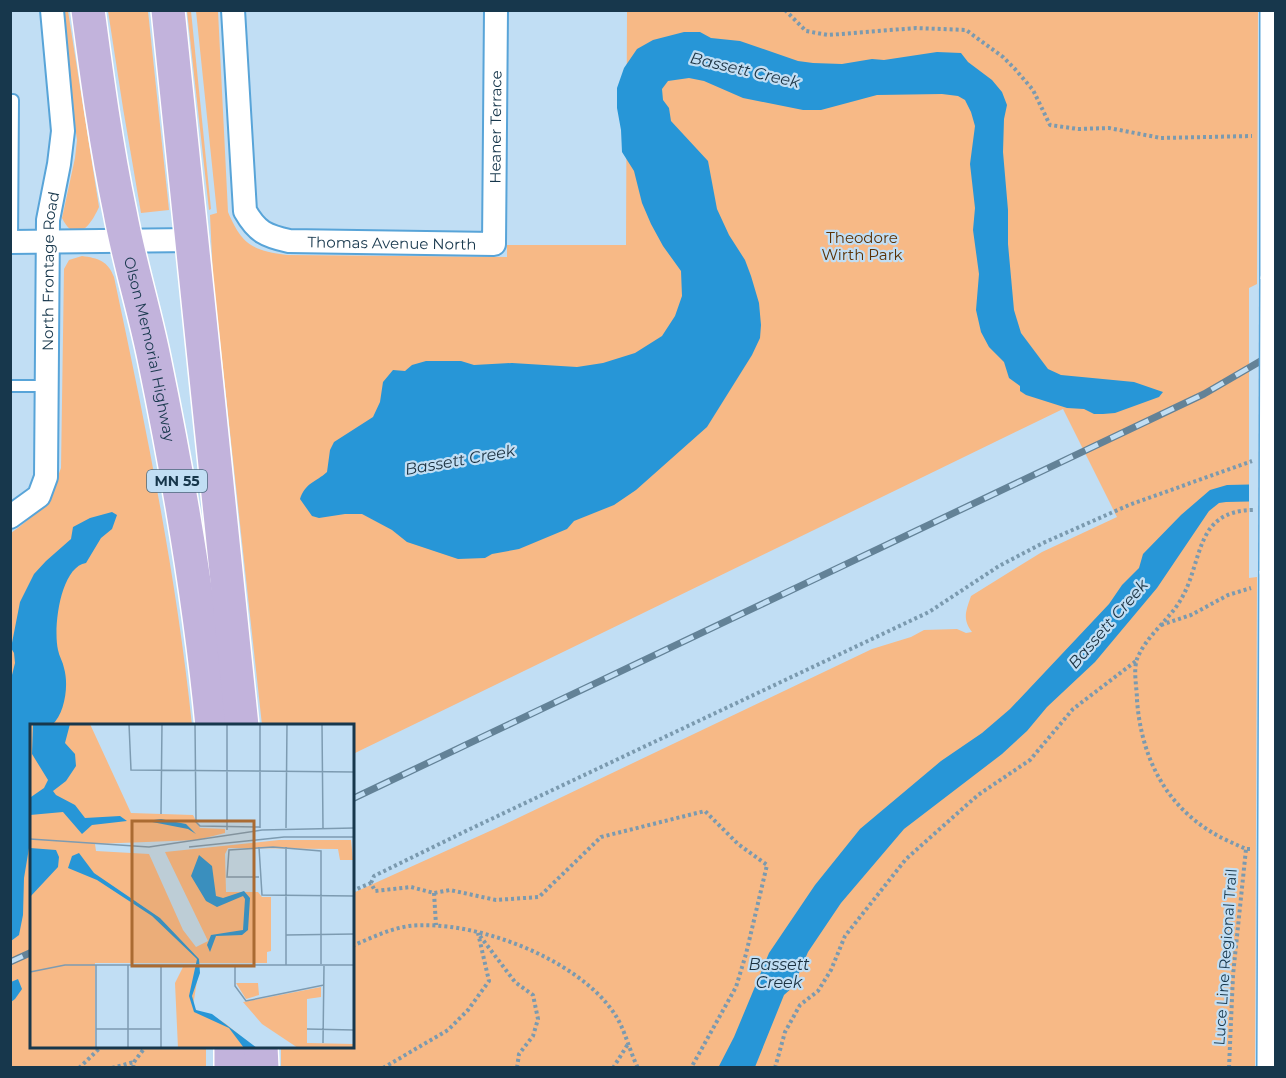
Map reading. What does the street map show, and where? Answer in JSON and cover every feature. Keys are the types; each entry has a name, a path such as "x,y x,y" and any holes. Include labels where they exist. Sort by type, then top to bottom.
{"main road":[{"name":"Olson Memorial Highway","path":"88,10 103,123 125,240 154,358 185,528 207,667 212,724"},
{"name":"MN 55","path":"168,10 194,240 208,410 242,724"},
{"path":"233,1048 254,1061"}],"street":[{"name":"North Frontage Road","path":"10,517 39,496 46,477 48,220 63,131 52,10"},
{"name":"Thomas Avenue North","path":"232,10 245,211 253,226 268,236 289,241 494,244"},
{"name":"Heaner Terrace","path":"494,244 495,10"},
{"path":"1271,1068 1274,824 1274,10"},
{"path":"11,242 194,240"}],"lane":[{"path":"10,100 13,100 11,242"},
{"path":"10,386 47,386"}],"path":[{"path":"785,10 806,31 828,36 916,28 966,30 1003,57 1015,69 1033,90 1050,125 1078,129 1109,128 1161,138 1252,136"},
{"path":"354,890 371,883 374,876 468,830 928,612 999,566 1043,543 1128,505 1256,460"},
{"path":"775,1068 785,1032 800,1005 818,991 831,970 845,936 906,859 978,795 1030,760 1073,709 1091,693 1136,661 1145,644 1181,600 1208,529 1223,516 1239,510 1257,510"},
{"path":"1160,625 1191,615 1228,595 1251,588"},
{"name":"Luce Line Regional Trail","path":"1136,661 1139,718 1146,752 1156,775 1195,821 1214,834 1246,849 1233,975 1229,1068"},
{"path":"371,883 375,891 411,887 434,893 450,890 496,900 539,897 601,837 705,811 738,844 767,865 736,987 691,1068"},
{"path":"434,893 436,925"},
{"path":"354,945 385,932 409,926 436,925 456,927 522,946 573,974 594,991 613,1012 638,1068"},
{"path":"383,1068 448,1030 468,1010 489,981 478,933"},
{"path":"478,933 515,982 533,995 538,1019 533,1036 519,1054 517,1068"},
{"path":"613,1068 628,1044"},
{"path":"79,1068 101,1048"},
{"path":"133,1068 134,1062 145,1048"},
{"path":"112,1068 134,1062"}],"green space":[{"path":"59,11 68,11 99,207 87,226 78,232 67,226 62,218 77,140"},
{"path":"108,11 148,11 169,210 141,213"},
{"path":"187,11 191,11 211,209 209,210"},
{"name":"Theodore Wirth Park","path":"196,11 218,11 228,212 238,232 250,244 265,251 287,255 507,257 507,245 626,245 627,11 1258,11 1257,284 1249,288 1249,578 1257,577 1255,1067 281,1067 281,1048 354,1048 354,893 501,826 872,649 911,637 924,630 957,629 966,633 972,632 966,619 971,596 1042,552 1117,517 1063,409 354,754 354,724 262,724 213,277 210,215 217,213"},
{"path":"82,256 102,261 109,267 114,277 149,445 169,556 192,724 30,724 30,1048 206,1048 206,1067 11,1068 11,533 28,520 41,505 61,468 64,269 69,260"}],"water":[{"path":"684,32 700,32 711,38 740,41 798,61 813,63 842,64 937,52 961,53 968,62 992,80 1002,92 1007,105 1004,119 1003,152 1008,210 1008,244 1014,310 1021,333 1048,369 1061,375 1134,382 1163,392 1159,397 1115,413 1094,414 1084,409 1067,408 1026,395 1020,391 1020,386 1009,378 1004,362 989,347 981,332 976,310 979,274 973,230 975,208 970,164 975,126 965,100 958,96 942,94 877,95 821,110 803,110 743,98 704,81 689,78 668,81 662,89 663,100 669,108 671,121 708,161 717,209 729,235 745,260 759,303 760,338 752,355 707,427 636,490 614,505 574,521 567,529 519,549 492,554 485,558 458,559 407,542 392,530 362,514 319,518 312,516 300,499 302,494 308,486 327,472 330,450 334,442 373,417 380,402 383,382 393,370 405,371 412,365 426,361 461,361 474,365 512,363 577,367 603,363 635,353 662,336 675,316 682,296 681,271 651,224 642,203 634,171 622,152 617,88 624,68 637,49 653,40"},
{"name":"Bassett Creek","path":"1275,484 1275,501 1219,503 1209,511 1157,588 1095,662 1002,754 904,829 841,903 808,952 793,987 784,995 755,1067 718,1068 734,1037 769,953 815,885 860,829 941,761 982,733 1010,709 1109,604 1122,585 1139,568 1143,554 1181,515 1210,490 1227,485"},
{"path":"112,512 117,515 112,529 101,538 86,563 77,567 70,575 60,600 57,640 65,675 65,698 60,713 53,724 30,724 30,842 24,878 23,915 19,935 11,941 10,683 15,663 11,648 20,602 34,574 71,539 73,527 90,518"},
{"path":"18,979 22,989 11,1002 11,982"}],"pier":[{"path":"1249,482 1276,482 1276,504 1249,504"}],"railway":[{"path":"354,798 1204,394 1276,352"},
{"path":"10,962 30,953"}]}
